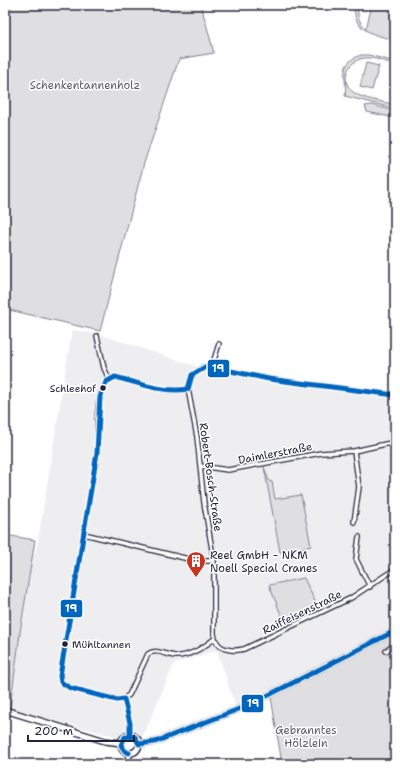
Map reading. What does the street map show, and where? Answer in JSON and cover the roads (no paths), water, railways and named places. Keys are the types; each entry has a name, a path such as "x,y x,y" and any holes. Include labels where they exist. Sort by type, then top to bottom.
{"street":[{"path":"97,336 104,368 109,379"},
{"path":"212,366 219,344"},
{"path":"214,639 202,648 182,655 174,656 157,651 148,654 129,695 124,699 117,700 70,688 61,682 60,676 97,453 98,438 96,426 103,385 109,379 115,377 152,387 182,391 188,389 190,380 196,370 203,367 212,366 268,379 395,395"},
{"name":"Robert-Bosch-Straße","path":"188,389 204,503 214,561 214,639"},
{"name":"Daimlerstraße","path":"200,466 228,470 321,453 354,451 395,442"},
{"path":"354,451 359,487 354,522"},
{"path":"84,534 196,561 214,561"},
{"path":"359,537 356,559 370,587"},
{"name":"Raiffeisenstraße","path":"214,639 220,646 227,650 235,651 244,649 351,598 370,587 395,569"},
{"path":"139,744 155,742 249,705 395,631"},
{"path":"386,651 395,644"},
{"path":"124,699 130,723 130,736"},
{"path":"5,710 105,741 121,743"},
{"path":"130,736 137,739 139,744 135,751 129,753 123,750 121,743 123,738 130,736"},
{"path":"128,764 129,753"}],"place":[{"name":"Schleehof","path":"103,388"},
{"name":"Reel GmbH - NKM Noell Special Cranes","path":"196,578"},
{"name":"Mühltannen","path":"65,644"}],"park label":[{"name":"Schenkentannenholz","path":"85,85"},
{"name":"Gebranntes Hölzlein","path":"306,736"}]}
